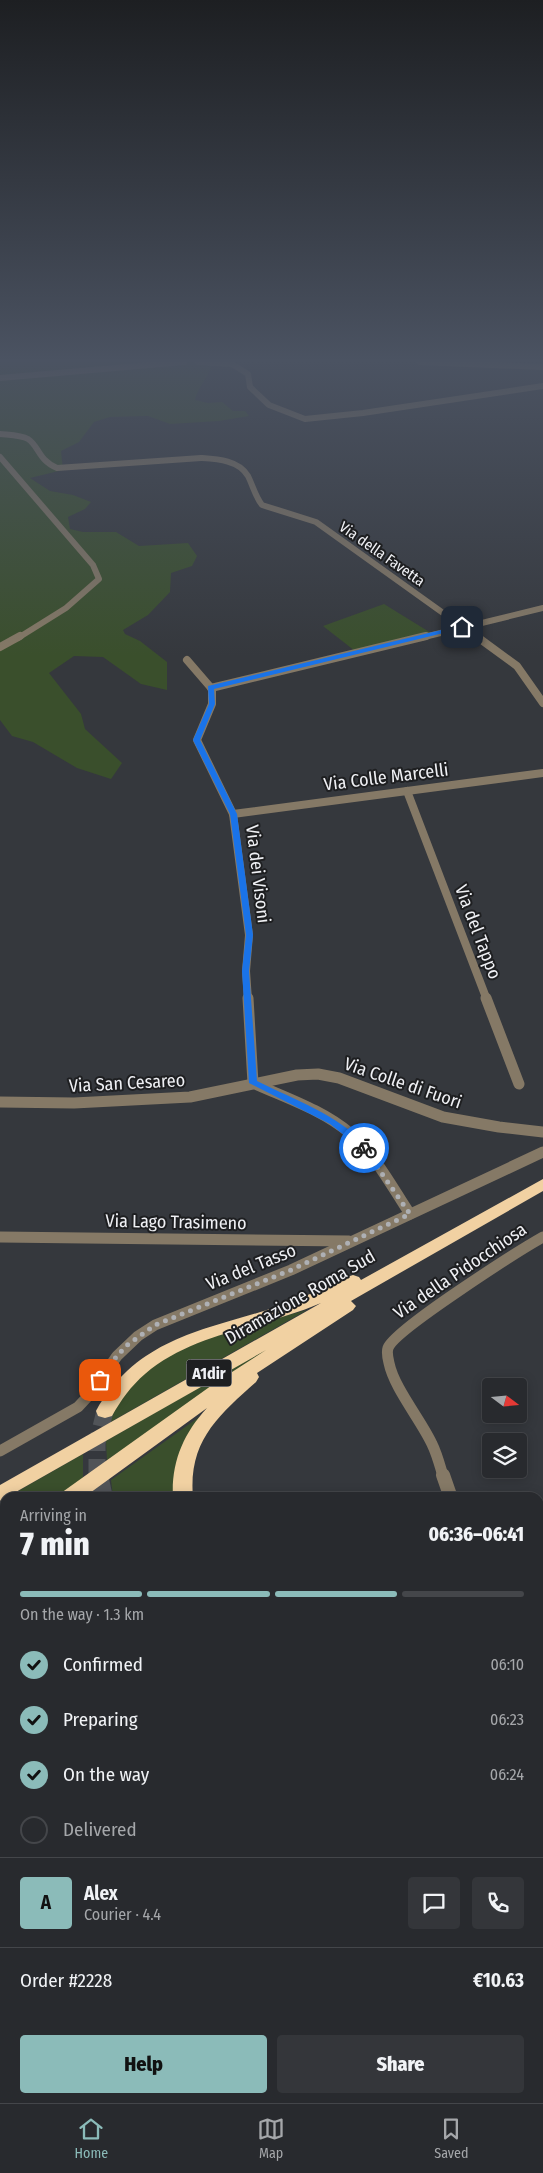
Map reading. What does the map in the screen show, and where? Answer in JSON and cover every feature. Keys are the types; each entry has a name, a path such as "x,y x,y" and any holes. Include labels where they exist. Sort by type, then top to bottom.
{"highway":[{"name":"Diramazione Roma Sud","path":"3,1492 543,1184"},
{"name":"Diramazione Roma Sud","path":"298,1337 429,1257 543,1194"},
{"path":"105,1411 119,1389 131,1376 148,1361 168,1349 199,1337 291,1308 388,1265 419,1254"},
{"path":"182,1492 181,1477 184,1462 198,1432 213,1413 246,1381 298,1337"},
{"name":"A1dir","path":"76,1492 215,1392 298,1337"}],"street":[{"path":"0,647 32,630 61,610 86,592 98,579 93,565 4,460"},
{"name":"Via della Favetta","path":"45,460 57,468 175,460"},
{"name":"Via della Favetta","path":"223,460 232,463 247,474 257,499 262,505 316,522 517,666 543,703"},
{"path":"187,660 211,688 543,608"},
{"name":"Via dei Visoni","path":"211,688 212,704 197,740 233,814 249,935 246,971 253,1083"},
{"name":"Via Colle Marcelli","path":"233,814 543,773"},
{"name":"Via del Tappo","path":"407,791 519,1084"},
{"name":"Via Colle di Fuori","path":"253,1083 297,1075 326,1075 342,1079 444,1117 499,1127 543,1132"},
{"path":"253,1083 331,1120 352,1135 378,1165 410,1214"},
{"name":"Via San Cesareo","path":"0,1102 74,1103 171,1099 190,1097 253,1083"},
{"name":"Via del Tasso","path":"0,1452 78,1407 91,1393 117,1356 138,1336 152,1327 291,1270 543,1152"},
{"name":"Via Lago Trasimeno","path":"0,1237 351,1241"},
{"name":"Via della Pidocchiosa","path":"449,1492 432,1444 403,1394 389,1364 388,1348 395,1338 421,1318 516,1253 543,1237"}],"green space":[{"path":"0,460 62,460 63,470 30,478 50,491 73,495 91,502 85,509 68,517 70,529 83,532 116,532 139,546 188,543 197,556 192,566 171,573 170,592 148,615 123,630 125,634 140,641 167,662 167,690 141,684 103,657 74,656 49,673 81,714 85,729 122,763 111,779 77,768 33,742 12,736 0,720"},
{"path":"384,604 431,633 355,651 323,626"},
{"path":"307,1310 107,1424 128,1388 156,1362 211,1336"},
{"path":"330,1312 107,1460 106,1441"},
{"path":"209,1410 177,1492 112,1492 111,1480"},
{"path":"83,1454 83,1481 67,1492 16,1492"}],"tunnel":[{"path":"97,1475 97,1443 105,1411"},
{"path":"97,1475 101,1492"}],"way so far":[{"path":"100,1380 110,1364 126,1346 155,1325 291,1270 410,1214 378,1165 364,1148"}],"route":[{"path":"364,1148 352,1135 333,1122 253,1083 246,971 249,935 233,814 197,740 212,704 211,688 462,627"}]}
